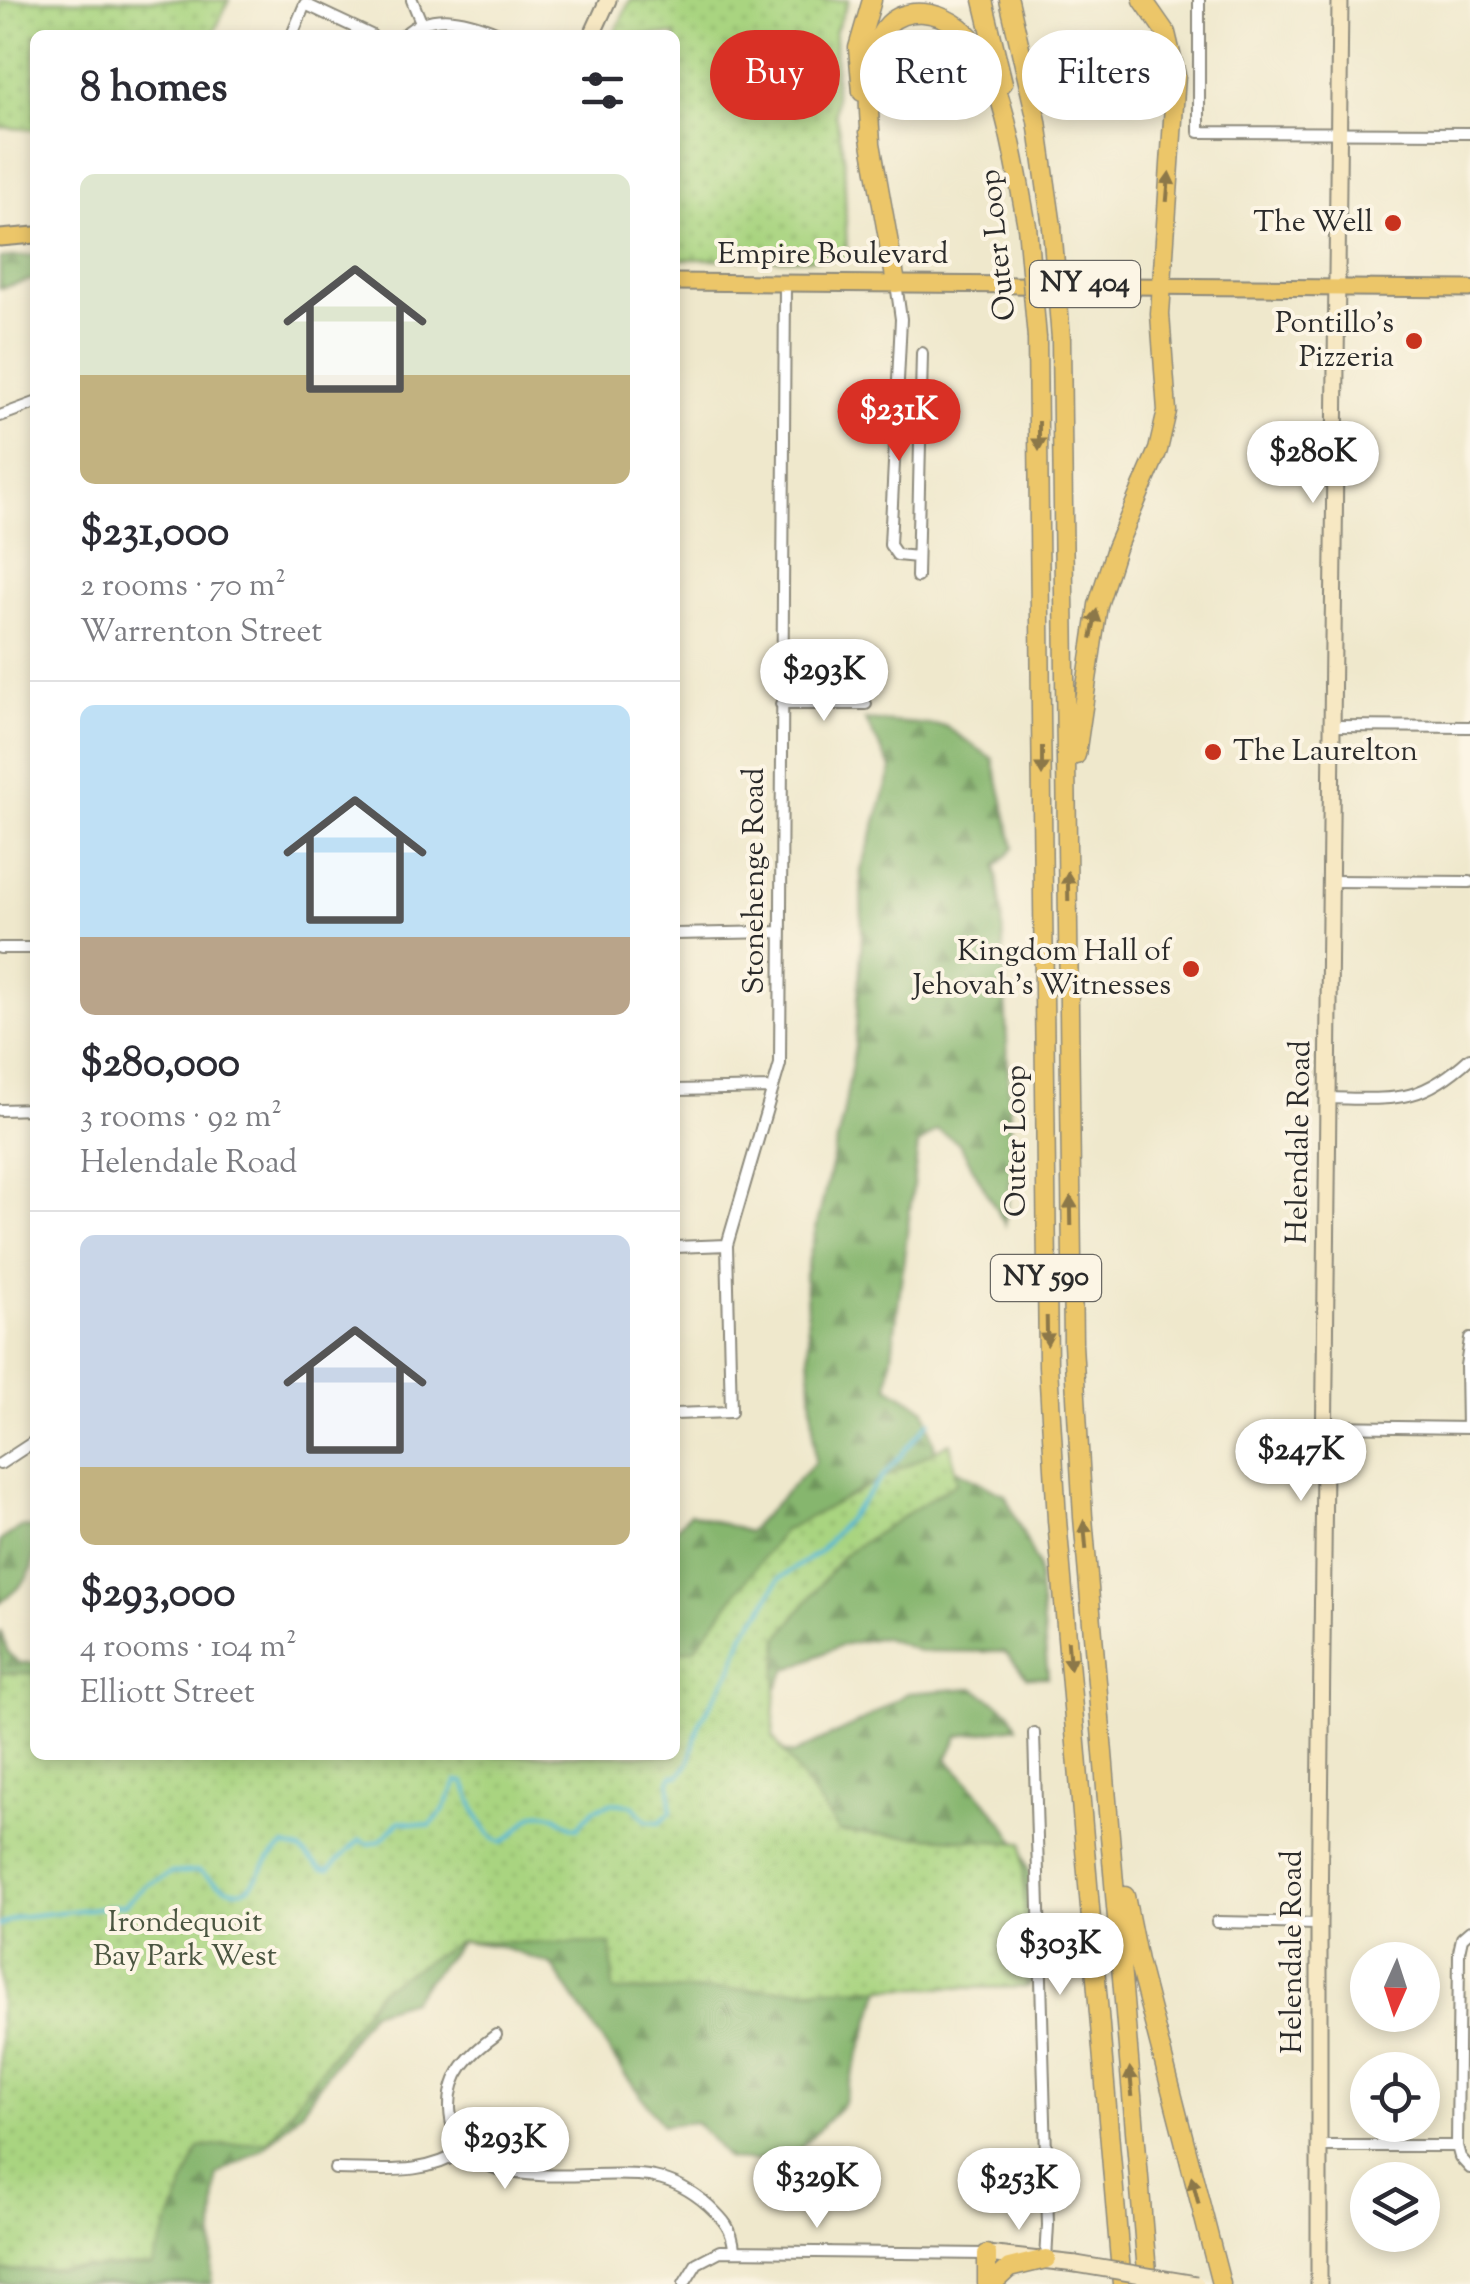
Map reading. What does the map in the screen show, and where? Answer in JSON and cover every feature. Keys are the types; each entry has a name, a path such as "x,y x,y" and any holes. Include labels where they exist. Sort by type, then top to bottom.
{"highway":[{"path":"872,0 858,56 896,282"},
{"name":"Outer Loop","path":"983,0 1005,91 1027,226 1037,338 1048,1366 1057,1520 1122,2284"},
{"name":"Outer Loop","path":"1009,0 1033,103 1052,227 1061,339 1073,1344 1148,2284"},
{"path":"1067,825 1098,605 1116,548 1153,465 1164,430 1167,399 1160,327 1161,284 1176,75 1166,32 1143,0"},
{"path":"871,142 870,71 880,34 894,20 909,14 926,13 951,22 974,41 988,68 1027,226"},
{"path":"1102,1737 1112,1824 1135,1950 1220,2284"},
{"path":"988,2254 989,2284"},
{"path":"989,2284 1013,2266 1046,2259"}],"main road":[{"path":"0,238 30,235"},
{"name":"Empire Boulevard","path":"680,282 1470,290"}],"street":[{"path":"412,0 421,22"},
{"path":"594,30 608,0"},
{"path":"1200,0 1198,132 1470,133"},
{"name":"Helendale Road","path":"1318,2284 1340,0"},
{"path":"294,30 305,4 360,30"},
{"path":"411,30 421,22 437,19 468,22 490,30"},
{"name":"Stonehenge Road","path":"680,1414 732,1412 727,1245 780,1064 785,282"},
{"path":"896,282 901,312 900,359 890,545 897,555 918,556"},
{"path":"900,359 922,357 918,577"},
{"path":"0,416 30,405"},
{"path":"781,704 866,704"},
{"path":"1334,726 1470,727"},
{"path":"1330,881 1470,882"},
{"path":"680,934 780,932"},
{"path":"0,948 30,948"},
{"path":"1328,1098 1420,1094 1448,1078 1470,1058"},
{"path":"680,1090 772,1088"},
{"path":"0,1110 30,1109"},
{"path":"680,1247 727,1245"},
{"path":"1324,1426 1468,1428 1466,1366 1470,1339"},
{"path":"0,1464 30,1444"},
{"path":"1034,1733 1046,2259"},
{"path":"1217,1922 1319,1924"},
{"path":"1470,1931 1462,1938 1459,1952 1457,2146 1460,2157 1470,2168"},
{"path":"496,2034 470,2054 451,2089 450,2117 465,2150 479,2162 509,2172 640,2175 677,2184 722,2218 730,2230 734,2250"},
{"path":"1320,2146 1457,2146"},
{"path":"335,2169 425,2169 465,2150"},
{"path":"684,2284 702,2258 713,2252 734,2250 988,2254 1046,2259 1196,2284"}],"green space":[{"path":"0,0 229,0 215,30 30,30 30,130 0,127"},
{"path":"630,0 849,0 836,30 710,30 710,120 836,120 844,156 847,259 680,259 680,30 616,30"},
{"path":"30,255 30,280 0,288 0,258"},
{"path":"865,720 945,726 993,759 1014,848 996,867 1002,915 1012,1170 1005,1225 959,1143 937,1130 918,1145 888,1386 925,1409 938,1461 1005,1495 1037,1564 1048,1677 1027,1677 1005,1652 919,1651 882,1637 841,1645 787,1670 757,1723 758,1744 793,1754 860,1722 908,1693 973,1688 1010,1711 1017,1727 958,1736 947,1759 994,1811 1023,1856 1032,1896 1033,1982 1026,1987 881,1988 843,2104 787,2162 728,2159 696,2122 663,2125 552,1965 498,1946 461,1941 411,2000 370,2012 302,2110 263,2149 217,2175 211,2284 0,2284 0,1630 8,1653 19,1663 30,1663 30,1760 680,1760 680,1524 690,1513 748,1532 815,1462 805,1275 843,1116 855,1046 862,936 861,871 892,769"},
{"name":"Irondequoit Bay Park West","path":"950,1443 957,1482 843,1555 779,1638 773,1737 840,1832 1023,1843 1026,1987 613,1991 611,1944 460,1941 380,1989 268,2141 199,2148 152,2266 0,2271 0,1673 30,1673 30,1760 680,1760 680,1652 695,1648 783,1531"},
{"path":"21,1527 30,1528 30,1571 0,1603 0,1541"}],"waterway":[{"path":"0,1925 17,1917 124,1905 147,1885 171,1873 199,1871 220,1885 244,1890 285,1846 300,1850 322,1869 329,1869 360,1840 369,1844 380,1841 400,1821 430,1826 444,1810 457,1781 464,1782 487,1831 502,1842 535,1815 553,1815 577,1828 594,1809 611,1803 632,1805 647,1821 660,1822 671,1812 670,1781 689,1763 700,1721 732,1669 744,1633 779,1579 819,1552 930,1421"}],"place":[{"name":"The Well","path":"1393,223"},
{"name":"Pontillo's Pizzeria","path":"1414,341"},
{"name":"The Laurelton","path":"1213,752"},
{"name":"Kingdom Hall of Jehovah’s Witnesses","path":"1191,969"}]}
